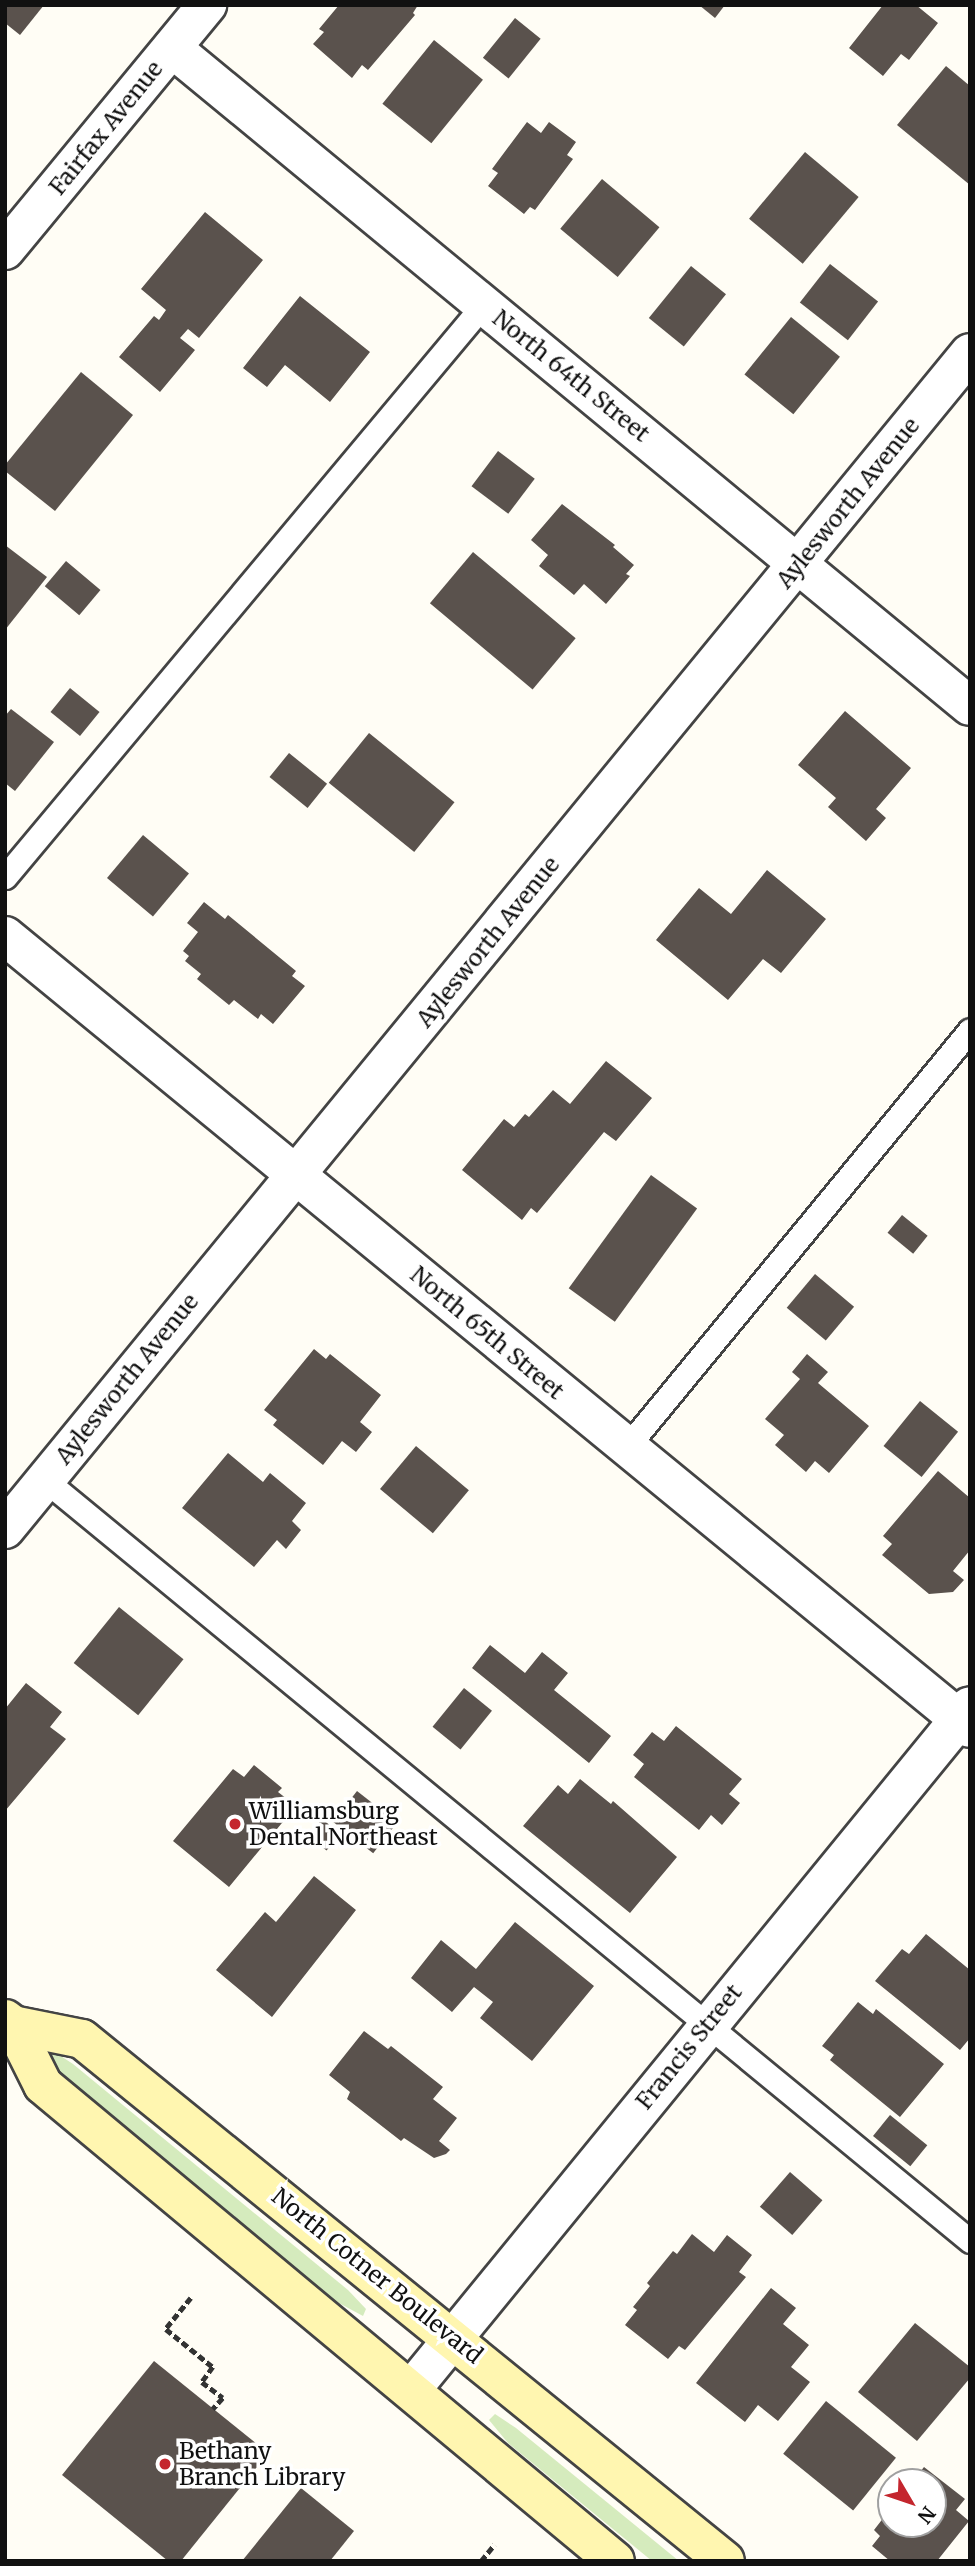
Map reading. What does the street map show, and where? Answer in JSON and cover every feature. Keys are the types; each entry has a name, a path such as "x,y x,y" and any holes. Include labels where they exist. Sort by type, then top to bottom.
{"main road":[{"name":"North Cotner Boulevard","path":"9,2022 82,2039 724,2561"},
{"name":"North Cotner Boulevard","path":"9,2022 43,2085 615,2561"}],"street":[{"name":"Fairfax Avenue","path":"5,250 207,5"},
{"name":"North 64th Street","path":"172,48 970,706"},
{"name":"Aylesworth Avenue","path":"5,1529 970,354"},
{"name":"North 65th Street","path":"5,936 626,1448 966,1718"},
{"name":"Francis Street","path":"411,2390 707,2024 966,1718"}],"lane":[{"path":"5,877 484,304"},
{"path":"626,1448 970,1030"},
{"path":"45,1480 970,2241"}],"path":[{"path":"191,2298 166,2329 214,2367 202,2382 223,2398 213,2409"},
{"path":"481,2561 494,2545"}],"green space":[{"path":"44,2045 73,2064 348,2290 366,2309 363,2316 337,2302 64,2078 53,2067"},
{"path":"495,2414 516,2428 679,2561 652,2561 508,2443 489,2420"}],"building":[{"path":"5,5 44,5 20,35 5,23"},
{"path":"339,5 418,5 413,13 415,15 368,70 362,65 352,78 313,44 324,32 319,29"},
{"path":"699,5 725,5 715,18"},
{"path":"883,5 916,5 938,23 909,60 901,54 883,76 849,48"},
{"path":"515,18 541,39 509,78 483,58"},
{"path":"434,40 483,80 431,143 382,104"},
{"path":"946,66 970,86 970,185 897,125"},
{"path":"527,122 541,133 549,122 576,142 567,155 573,159 535,210 530,207 524,214 488,186 498,173 492,169"},
{"path":"805,152 859,197 803,264 749,219"},
{"path":"602,179 659,227 618,277 560,229"},
{"path":"205,212 263,260 199,338 188,329 180,338 195,350 160,392 119,357 154,316 159,320 166,310 141,289"},
{"path":"830,264 878,302 848,340 800,303"},
{"path":"691,266 726,294 684,346 649,318"},
{"path":"300,296 370,352 330,402 285,365 267,387 243,368"},
{"path":"791,317 840,357 793,414 744,375"},
{"path":"81,372 133,415 55,511 5,471 5,465"},
{"path":"498,451 535,479 508,514 472,486"},
{"path":"562,504 615,545 613,547 634,565 626,574 630,576 606,604 584,584 574,595 539,566 548,555 531,540"},
{"path":"5,545 47,577 5,630"},
{"path":"473,552 576,638 533,689 430,603"},
{"path":"66,561 100,590 79,615 45,586"},
{"path":"70,688 100,712 80,736 50,712"},
{"path":"11,709 54,742 15,791 5,783 5,716"},
{"path":"845,711 911,768 876,809 886,818 866,841 828,807 836,798 798,765"},
{"path":"369,733 454,802 414,852 329,783"},
{"path":"289,753 327,784 308,808 269,777"},
{"path":"143,835 189,874 153,916 107,878"},
{"path":"767,870 826,919 781,973 763,959 728,1000 656,940 699,888 731,914"},
{"path":"204,902 225,919 228,915 296,971 292,976 305,986 273,1024 261,1014 258,1019 234,1000 229,1005 197,979 201,974 185,961 189,956 183,951 198,932 187,923"},
{"path":"606,1061 652,1098 616,1141 604,1132 537,1213 531,1208 522,1220 462,1170 504,1119 514,1127 525,1114 529,1117 553,1090 570,1104"},
{"path":"651,1175 697,1209 615,1322 569,1288"},
{"path":"902,1215 928,1236 913,1254 888,1233"},
{"path":"815,1274 854,1307 826,1340 787,1308"},
{"path":"314,1349 326,1359 330,1354 381,1395 360,1422 372,1432 356,1452 342,1441 323,1465 273,1425 277,1420 264,1410"},
{"path":"807,1354 828,1372 818,1383 869,1426 829,1473 815,1461 806,1472 775,1445 784,1435 765,1419 800,1379 792,1372"},
{"path":"920,1401 958,1432 922,1477 883,1446"},
{"path":"416,1446 469,1490 433,1533 380,1489"},
{"path":"228,1453 263,1482 270,1473 306,1503 292,1521 301,1530 286,1549 277,1540 254,1567 182,1508"},
{"path":"938,1471 970,1498 970,1550 953,1571 964,1580 953,1592 929,1594 882,1555 892,1544 883,1536"},
{"path":"119,1607 184,1659 138,1715 74,1663"},
{"path":"490,1645 525,1673 542,1652 568,1673 554,1690 611,1736 589,1763 472,1668"},
{"path":"26,1683 62,1712 50,1727 66,1739 5,1811 5,1709"},
{"path":"464,1688 492,1711 461,1750 433,1727"},
{"path":"676,1726 742,1779 729,1794 740,1803 722,1825 711,1815 699,1830 634,1777 644,1764 633,1755 652,1732 664,1741"},
{"name":"Williamsburg Dental Northeast","path":"254,1765 282,1788 278,1792 296,1806 229,1887 173,1841 233,1769 244,1777"},
{"path":"580,1779 611,1804 613,1801 677,1857 630,1913 523,1826 558,1785 568,1794"},
{"path":"357,1791 397,1822 373,1853 333,1822"},
{"path":"322,1819 340,1833 327,1850 308,1836"},
{"path":"314,1876 356,1910 272,2017 216,1970 265,1912 276,1922"},
{"path":"515,1922 594,1986 532,2061 480,2018 493,2002 474,1987 452,2012 411,1978 441,1940 476,1969"},
{"path":"926,1934 970,1970 970,2038 960,2050 875,1981 902,1949 909,1954"},
{"path":"858,2002 873,2014 876,2009 944,2064 900,2117 830,2060 834,2055 822,2046"},
{"path":"364,2031 388,2049 391,2046 443,2087 433,2099 457,2118 439,2141 450,2150 446,2154 434,2158 404,2138 401,2141 347,2099 350,2092 329,2075"},
{"path":"890,2115 927,2145 910,2166 873,2136"},
{"path":"790,2172 822,2200 792,2235 760,2207"},
{"path":"692,2234 714,2252 727,2235 752,2255 739,2272 746,2277 685,2350 679,2346 668,2359 625,2325 637,2310 633,2307 650,2286 647,2283 673,2251 677,2254"},
{"path":"771,2288 796,2308 783,2324 809,2345 791,2367 810,2382 778,2421 758,2405 745,2422 696,2383"},
{"path":"915,2323 970,2367 970,2378 917,2441 858,2392"},
{"name":"Bethany Branch Library","path":"154,2361 268,2453 181,2561 168,2561 62,2475"},
{"path":"826,2401 896,2458 888,2468 877,2468 877,2481 853,2510 783,2454"},
{"path":"947,2485 965,2499 956,2510 969,2521 937,2561 890,2561 872,2546 878,2538 947,2538"},
{"path":"301,2488 354,2531 330,2561 242,2561"}],"place":[{"name":"Williamsburg Dental Northeast","path":"235,1824"},
{"name":"Bethany Branch Library","path":"165,2464"}]}
